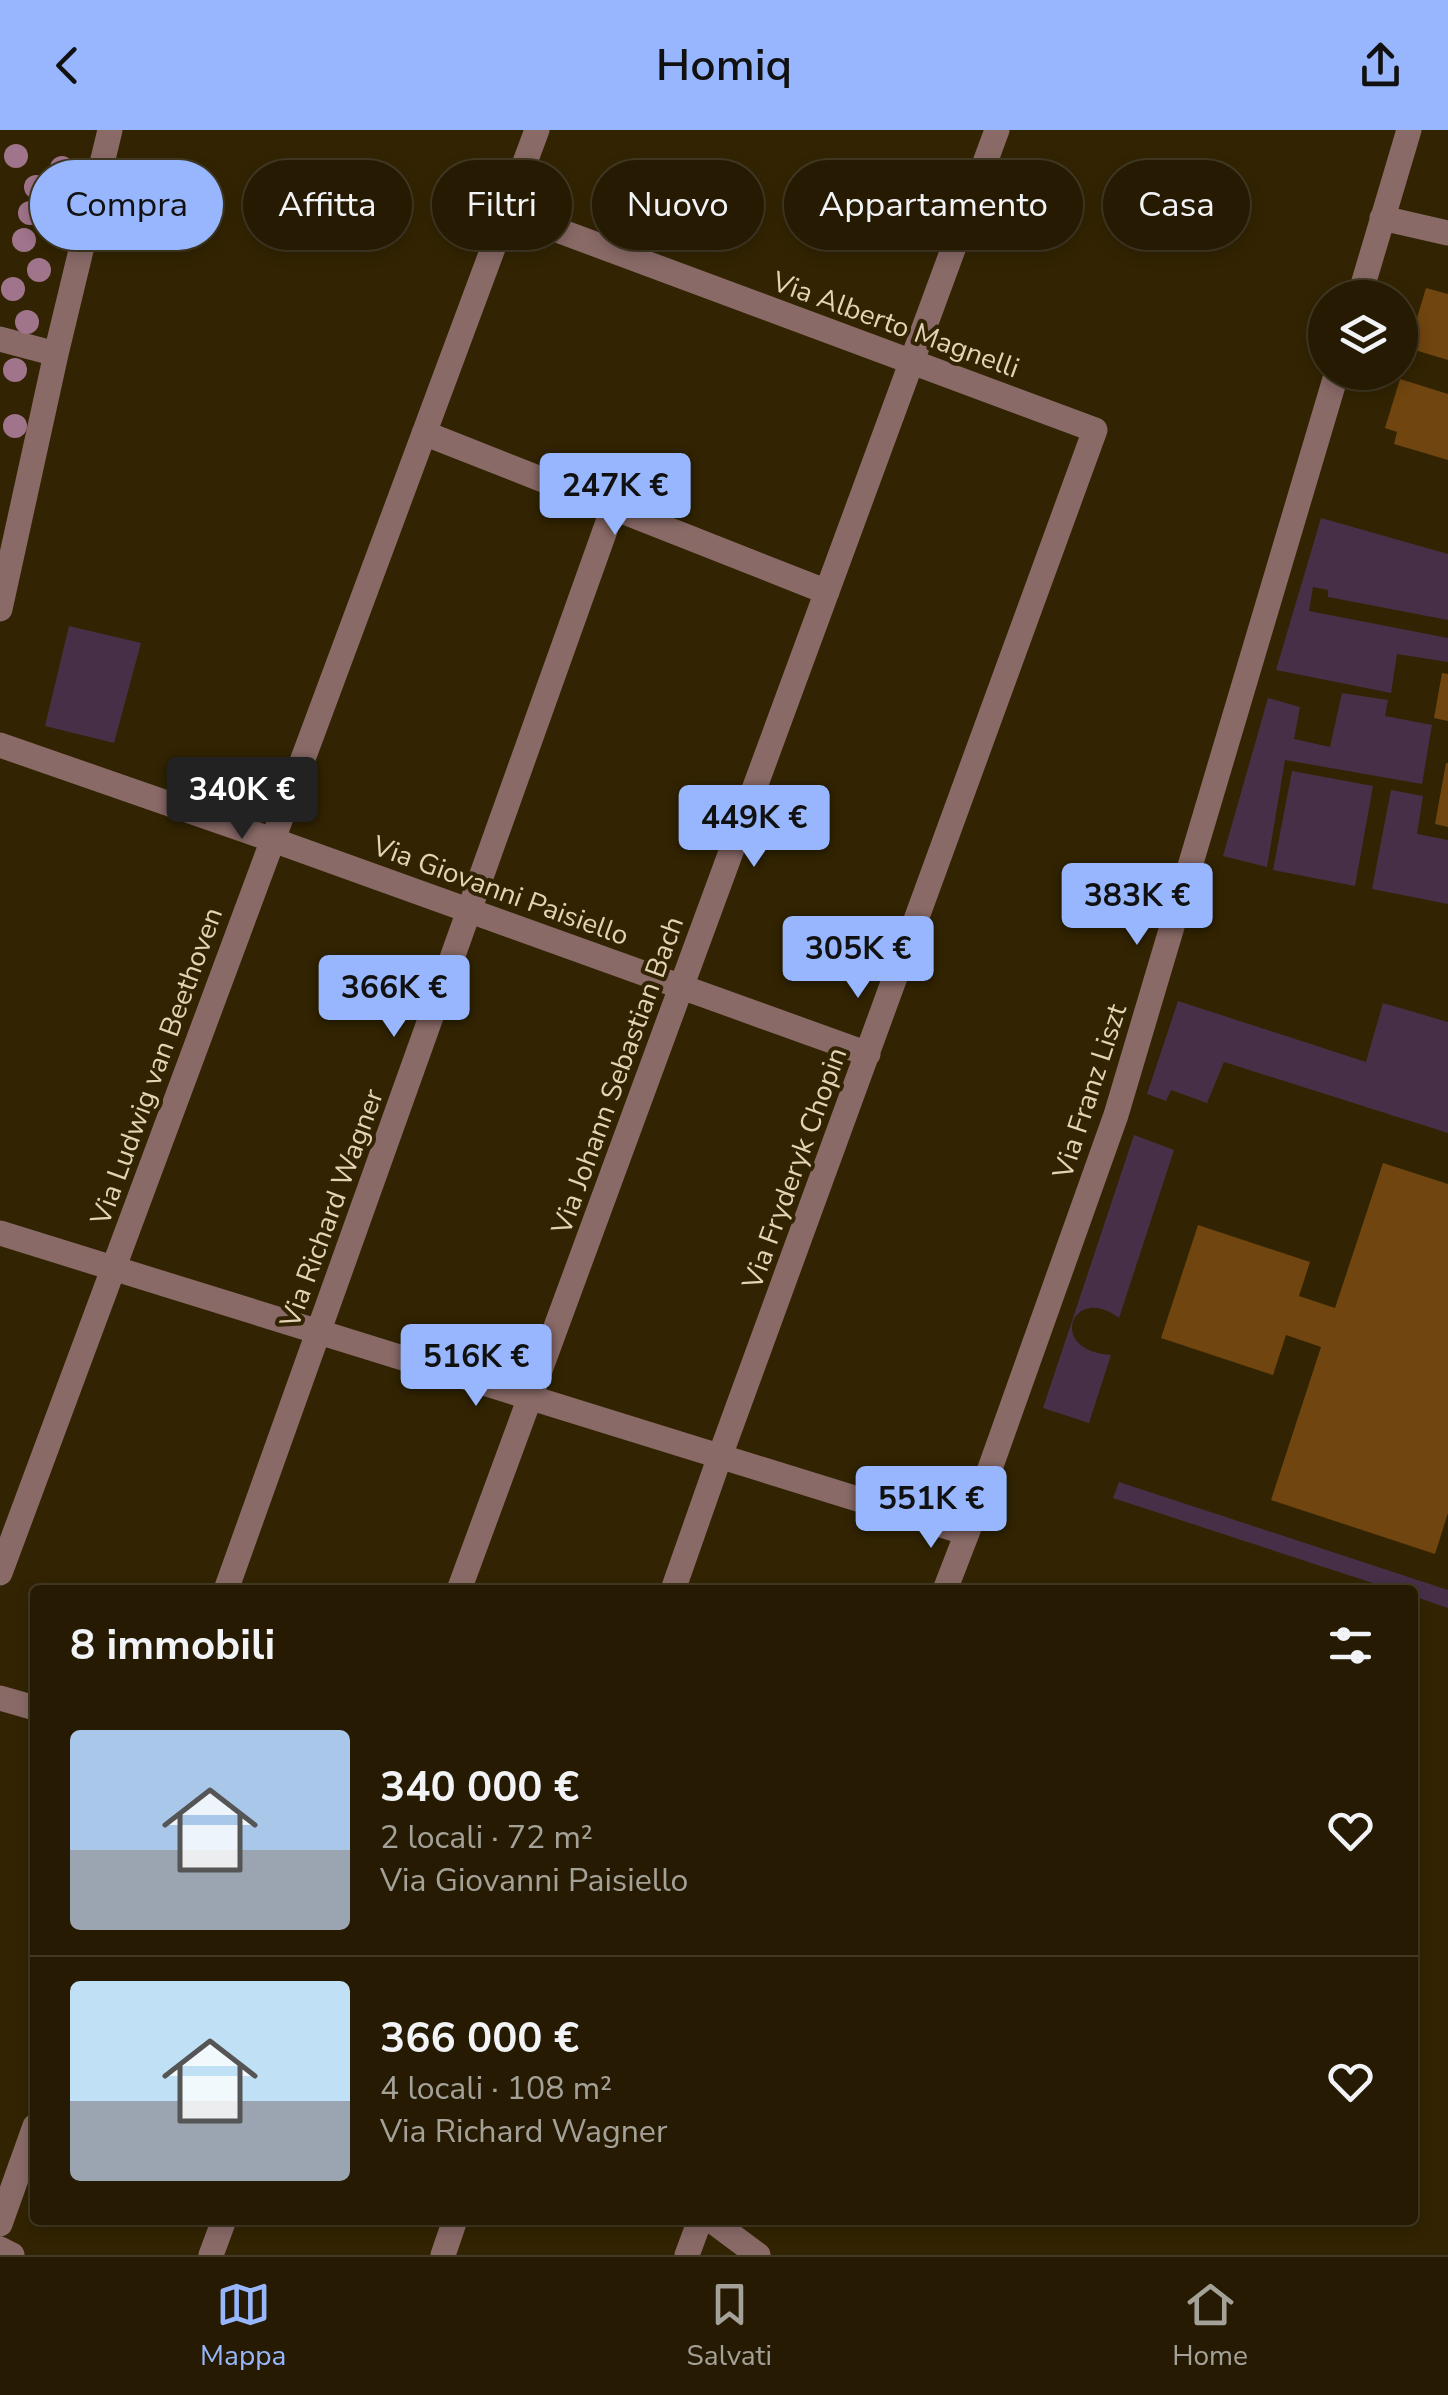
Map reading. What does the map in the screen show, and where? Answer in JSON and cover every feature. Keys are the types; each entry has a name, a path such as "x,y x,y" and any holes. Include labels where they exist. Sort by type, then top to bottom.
{"street":[{"path":"0,609 110,130"},
{"name":"Via Ludwig van Beethoven","path":"525,160 536,130"},
{"path":"1364,280 1408,130"},
{"name":"Via Johann Sebastian Bach","path":"461,1585 912,362 987,133"},
{"path":"1382,218 1448,233"},
{"name":"Via Alberto Magnelli","path":"572,236 1095,430"},
{"name":"Via Ludwig van Beethoven","path":"0,1574 492,250"},
{"path":"0,339 56,354"},
{"name":"Via Franz Liszt","path":"947,1585 1116,1115 1331,390"},
{"name":"Via Fryderyk Chopin","path":"675,1585 1095,430"},
{"path":"424,433 827,592"},
{"name":"Via Richard Wagner","path":"228,1585 613,508"},
{"name":"Via Giovanni Paisiello","path":"0,745 868,1054"},
{"path":"0,1233 968,1533"},
{"path":"0,1698 30,1707"},
{"path":"0,2224 30,2140"},
{"path":"211,2255 222,2225"},
{"path":"443,2255 453,2225"},
{"path":"687,2255 698,2225"},
{"path":"719,2225 758,2255"},
{"path":"0,2248 12,2255"}],"shaded area":[{"path":"1321,518 1448,554 1448,620 1328,597 1328,590 1313,587 1309,611 1448,638 1448,662 1397,654 1391,693 1276,670"},
{"path":"69,626 141,643 114,743 45,726"},
{"path":"1342,693 1388,700 1385,716 1432,725 1422,784 1285,760 1267,867 1223,856 1268,698 1300,707 1294,739 1330,747"},
{"path":"1292,771 1373,786 1355,886 1273,870"},
{"path":"1391,790 1423,796 1417,834 1448,840 1448,904 1372,889"},
{"path":"1178,1001 1366,1062 1383,1003 1448,1022 1448,1133 1224,1062 1207,1103 1171,1090 1166,1101 1147,1094"},
{"path":"1134,1135 1174,1150 1119,1318 1103,1309 1089,1308 1073,1322 1072,1332 1078,1342 1091,1351 1111,1355 1089,1423 1043,1408"},
{"path":"1119,1482 1448,1590 1448,1608 1418,1598 1418,1585 1379,1585 1113,1498"}],"building":[{"path":"1426,288 1448,294 1448,360 1418,351 1418,315"},
{"path":"1418,385 1448,394 1448,460 1394,444 1397,432 1385,428 1397,390 1418,390"},
{"path":"1442,673 1448,674 1448,721 1434,718"},
{"path":"1448,763 1448,827 1435,824"},
{"path":"1383,1163 1448,1184 1448,1513 1435,1554 1271,1500 1321,1347 1286,1335 1273,1375 1161,1338 1198,1225 1310,1262 1299,1296 1335,1308"}]}
